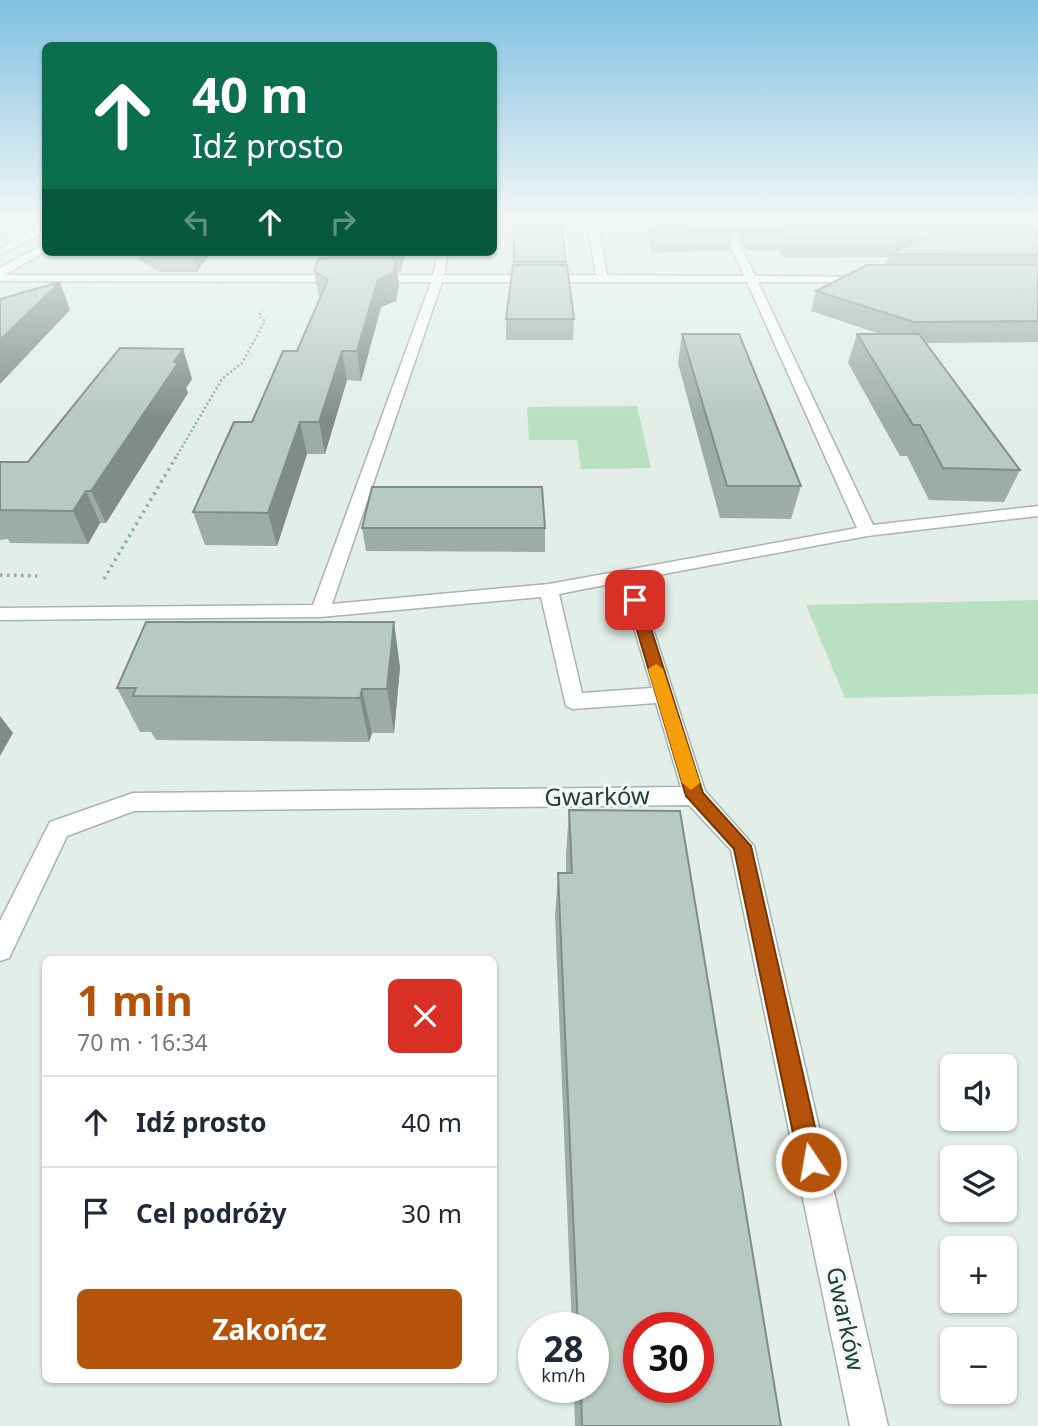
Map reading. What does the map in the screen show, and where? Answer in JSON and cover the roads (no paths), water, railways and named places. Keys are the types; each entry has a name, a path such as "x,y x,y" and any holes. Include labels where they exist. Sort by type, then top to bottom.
{"street":[{"path":"23,292 32,287"},
{"path":"320,611 435,287"},
{"path":"757,287 867,531"},
{"path":"0,614 320,611 549,590 867,531 1038,511"},
{"path":"627,576 695,796"},
{"path":"549,590 573,701 664,695"},
{"name":"Gwarków","path":"0,949 58,829 133,802 695,796 742,846 869,1426"}]}
